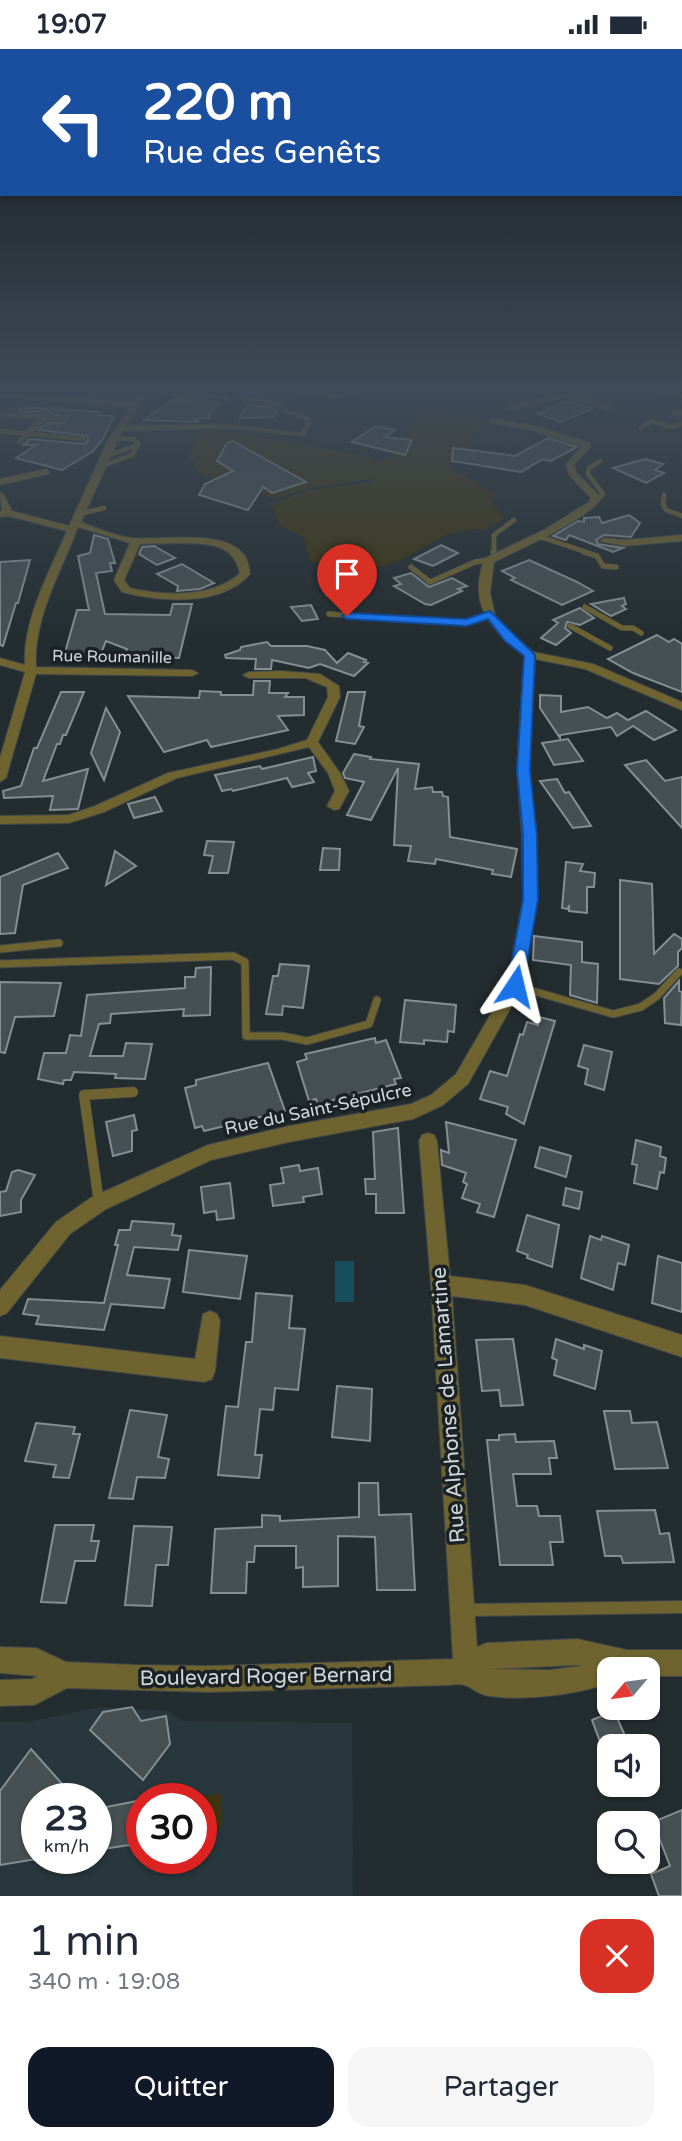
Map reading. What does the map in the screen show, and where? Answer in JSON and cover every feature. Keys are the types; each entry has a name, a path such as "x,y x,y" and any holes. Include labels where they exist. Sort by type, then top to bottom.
{"street":[{"path":"0,482 31,475"},
{"path":"0,778 20,718 31,670 30,655 44,597 96,475"},
{"path":"574,475 596,498 594,501 538,536 492,558 483,602 509,639 530,655 555,656 575,662 682,706"},
{"path":"0,495 4,514 75,525 136,541 193,539 221,545 237,554 245,564 245,574 230,588 216,591 138,593 126,590 119,580 136,541"},
{"path":"604,541 624,543 682,538"},
{"path":"0,659 30,655"},
{"name":"Rue du Saint-Sépulcre","path":"0,1306 63,1228 99,1202 208,1153 289,1134 413,1111 437,1100 462,1079 515,986 530,900 530,836 523,770 530,655"},
{"name":"Rue Roumanille","path":"0,659 31,670 192,673"},
{"path":"0,820 68,819 103,808 165,778 260,759 312,742 334,698 333,686 326,679 313,676 249,675"},
{"path":"312,742 334,773 342,791 334,806"},
{"name":"Rue Alphonse de Lamartine","path":"428,1141 441,1285 466,1669"},
{"path":"441,1285 525,1295 682,1346"},
{"path":"0,1347 204,1371 210,1321"},
{"name":"Boulevard Roger Bernard","path":"0,1660 36,1661 65,1675 209,1679 449,1672 466,1669"},
{"path":"660,1664 682,1663"},
{"path":"466,1669 488,1683 549,1683 597,1674"},
{"path":"0,1693 34,1692 65,1675"}],"lane":[{"path":"589,475 603,493 602,497 594,501"},
{"path":"664,495 663,504 666,510 682,516"},
{"path":"75,525 104,508"},
{"path":"411,568 430,582 475,562 492,558 494,535 514,520"},
{"path":"538,536 597,556 603,566 616,567"},
{"path":"585,607 622,628 633,628 641,633"},
{"path":"329,614 467,622 490,614"},
{"path":"570,626 610,648"},
{"path":"0,949 59,943"},
{"path":"0,964 233,956 245,962 246,1036 282,1036 307,1041 369,1024 377,1000"},
{"path":"515,986 613,1014 641,1007 679,972"},
{"path":"99,1202 85,1095 133,1092"},
{"path":"462,1610 682,1607"}],"shaded area":[{"path":"202,475 463,475 496,494 492,503 505,518 485,530 472,529 447,534 403,559 377,567 311,562 303,537 280,526 271,504 308,490 370,482 371,479 304,489 275,499"},
{"path":"100,1707 168,1711 183,1721 352,1723 353,1896 0,1896 0,1722 27,1722"},
{"path":"217,1794 221,1794 221,1827 217,1827"}],"water":[{"path":"335,1261 354,1261 354,1302 335,1302"}],"building":[{"path":"224,475 294,475 306,482 272,493 263,487 248,510 199,495 205,484"},
{"path":"629,475 660,475 646,483"},
{"path":"629,515 640,523 631,537 604,535 596,540 598,544 623,548 613,552 569,535 566,540 553,536 578,521 584,522 584,518 599,517 602,523"},
{"path":"94,535 108,539 115,563 110,563 112,571 96,573 105,614 170,615 173,604 192,604 179,658 124,657 127,649 106,641 100,656 64,656 77,610 89,610 78,556 90,553"},
{"path":"441,545 458,553 433,566 414,559"},
{"path":"155,546 175,558 157,565 139,554 142,547"},
{"path":"30,560 3,646 0,645 0,562"},
{"path":"529,560 593,591 562,605 511,580 515,578 502,571"},
{"path":"182,564 214,583 200,589 177,591 178,586 157,574"},
{"path":"411,573 429,587 452,578 467,586 431,605 425,604 394,586 401,584 394,578"},
{"path":"624,598 626,604 622,606 626,609 611,616 591,604"},
{"path":"311,605 318,619 302,621 291,607"},
{"path":"580,608 594,618 580,625 567,622 565,628 571,633 556,645 541,638 558,623 553,620"},
{"path":"657,635 669,642 674,639 682,644 682,692 633,673 608,659"},
{"path":"267,642 271,646 307,646 325,650 337,663 348,653 368,663 354,676 320,664 309,668 272,660 271,669 255,669 256,659 226,658 225,655 240,650 241,647"},
{"path":"254,681 270,681 269,693 288,693 285,697 304,697 304,715 278,716 288,730 211,747 207,740 164,752 128,696 199,698 200,691 221,692 221,695 253,695"},
{"path":"61,692 84,692 66,735 63,735 60,744 57,744 43,781 88,769 78,809 50,810 53,796 4,798 3,791 21,786 34,748 37,748"},
{"path":"348,692 365,692 359,726 364,727 355,744 336,741"},
{"path":"540,695 561,696 561,712 588,707 607,718 617,713 628,720 646,711 676,730 654,740 633,726 617,736 611,727 560,735 560,738 540,708"},
{"path":"106,708 120,732 104,780 91,753"},
{"path":"568,739 583,761 554,765 542,743"},
{"path":"354,754 371,757 370,759 419,764 415,789 432,787 433,792 442,792 443,796 448,797 450,837 517,849 511,877 492,874 493,870 436,859 435,864 408,861 411,846 394,845 398,768 371,820 347,815 364,782 345,778 343,773"},
{"path":"313,757 316,771 308,773 314,782 292,787 287,778 233,791 222,791 215,775 260,766 262,769"},
{"path":"646,760 665,781 682,777 682,828 625,765"},
{"path":"557,779 565,793 569,792 591,826 573,828 540,781"},
{"path":"155,797 162,811 134,818 128,804"},
{"path":"207,841 234,842 228,873 209,873 213,856 204,855"},
{"path":"323,848 340,849 339,870 320,870"},
{"path":"115,851 136,866 106,885"},
{"path":"58,853 68,868 23,885 15,933 0,934 0,877"},
{"path":"566,862 583,864 580,871 595,873 594,887 587,887 587,913 569,911 569,905 568,909 562,908"},
{"path":"620,880 652,884 654,954 674,934 682,939 678,966 659,984 620,979"},
{"path":"534,936 582,942 582,962 598,964 597,1003 570,995 571,965 533,960"},
{"path":"280,964 309,966 303,1008 283,1006 282,1015 266,1014 273,976 278,976"},
{"path":"211,967 210,1015 183,1016 184,1009 111,1014 110,1023 99,1024 90,1056 123,1056 126,1043 152,1044 145,1079 115,1078 116,1074 74,1072 71,1080 64,1080 63,1084 38,1079 44,1053 66,1053 70,1035 81,1036 87,995 185,988 185,977 195,977 196,968"},
{"path":"679,981 679,991 682,992 681,1025 665,1023 664,998"},
{"path":"0,982 61,983 54,1016 15,1017 5,1053 0,1052"},
{"path":"405,1000 456,1005 454,1032 448,1031 447,1042 400,1042"},
{"path":"539,1017 555,1021 524,1124 506,1114 508,1107 480,1099 490,1071 507,1076 520,1034 523,1035 527,1022 538,1025"},
{"path":"375,1038 376,1043 386,1040 401,1078 394,1079 396,1084 318,1104 316,1099 309,1101 297,1062 307,1059 305,1054"},
{"path":"584,1045 612,1052 604,1090 585,1084 588,1069 578,1066"},
{"path":"268,1063 285,1111 204,1131 202,1126 195,1128 185,1088 196,1085 196,1080"},
{"path":"134,1115 137,1130 132,1131 132,1151 113,1156 106,1122"},
{"path":"446,1122 516,1140 494,1217 477,1212 480,1204 462,1198 467,1184 463,1182 466,1173 442,1165 441,1150 449,1153"},
{"path":"398,1128 404,1213 376,1213 376,1194 366,1194 365,1179 375,1179 373,1132"},
{"path":"636,1140 661,1147 660,1156 666,1158 664,1173 660,1172 657,1189 634,1183 637,1165 632,1164"},
{"path":"540,1147 571,1156 566,1177 535,1167"},
{"path":"299,1165 300,1171 318,1168 322,1194 303,1197 304,1202 273,1206 270,1185 284,1183 281,1168"},
{"path":"18,1170 35,1175 21,1200 21,1212 0,1216 0,1192 6,1191 12,1172"},
{"path":"230,1183 234,1218 217,1220 216,1211 204,1213 201,1187"},
{"path":"566,1188 582,1192 579,1209 563,1205"},
{"path":"527,1215 559,1225 552,1267 527,1258 528,1255 517,1251"},
{"path":"132,1221 174,1224 172,1235 181,1236 178,1250 134,1247 127,1275 170,1279 164,1308 111,1304 104,1330 36,1324 39,1316 23,1314 28,1299 104,1303 119,1230 130,1230"},
{"path":"590,1236 601,1240 602,1236 629,1245 625,1265 618,1263 613,1290 581,1278"},
{"path":"189,1250 247,1256 240,1299 183,1292"},
{"path":"658,1256 682,1263 682,1312 652,1303"},
{"path":"256,1293 292,1296 289,1328 305,1329 298,1390 275,1388 273,1410 260,1409 255,1455 262,1455 259,1478 218,1475 226,1406 238,1407 246,1342 252,1342"},
{"path":"513,1339 523,1405 501,1406 499,1390 482,1391 476,1340"},
{"path":"556,1339 584,1349 584,1345 602,1351 595,1389 554,1375 557,1360 552,1358"},
{"path":"337,1386 372,1389 370,1441 332,1437"},
{"path":"130,1410 167,1415 158,1457 169,1459 165,1478 137,1477 133,1499 109,1498"},
{"path":"604,1411 630,1411 632,1423 657,1422 668,1468 615,1469"},
{"path":"36,1423 75,1427 73,1434 80,1434 69,1478 53,1477 56,1465 25,1461"},
{"path":"515,1434 516,1442 554,1441 557,1458 549,1458 551,1474 513,1474 517,1506 537,1506 539,1516 560,1516 563,1542 550,1542 553,1565 500,1565 487,1440 499,1440 499,1435"},
{"path":"359,1483 378,1483 379,1515 411,1514 415,1590 377,1590 375,1537 338,1536 338,1586 303,1587 303,1567 296,1568 296,1546 255,1546 254,1562 247,1562 246,1593 211,1593 215,1529 262,1527 262,1515 280,1516 280,1521 359,1517"},
{"path":"655,1510 660,1534 669,1533 674,1562 623,1563 621,1556 605,1556 597,1511"},
{"path":"55,1525 94,1525 91,1541 99,1541 95,1561 75,1561 66,1603 41,1602"},
{"path":"134,1526 172,1527 168,1565 156,1565 152,1606 125,1605"},
{"path":"132,1707 141,1721 166,1716 170,1744 143,1780 90,1730 103,1712"},
{"path":"592,1720 618,1720 624,1734 597,1734"},
{"path":"31,1749 61,1783 21,1783 21,1862 0,1865 0,1791"},
{"path":"126,1803 126,1845 112,1848 112,1806"},
{"path":"682,1810 682,1896 659,1896 651,1874 660,1874 660,1870 670,1866 660,1840 660,1819"}],"route":[{"path":"347,616 475,622 490,614 509,639 530,655 523,770 530,836 530,900 515,986"}]}
